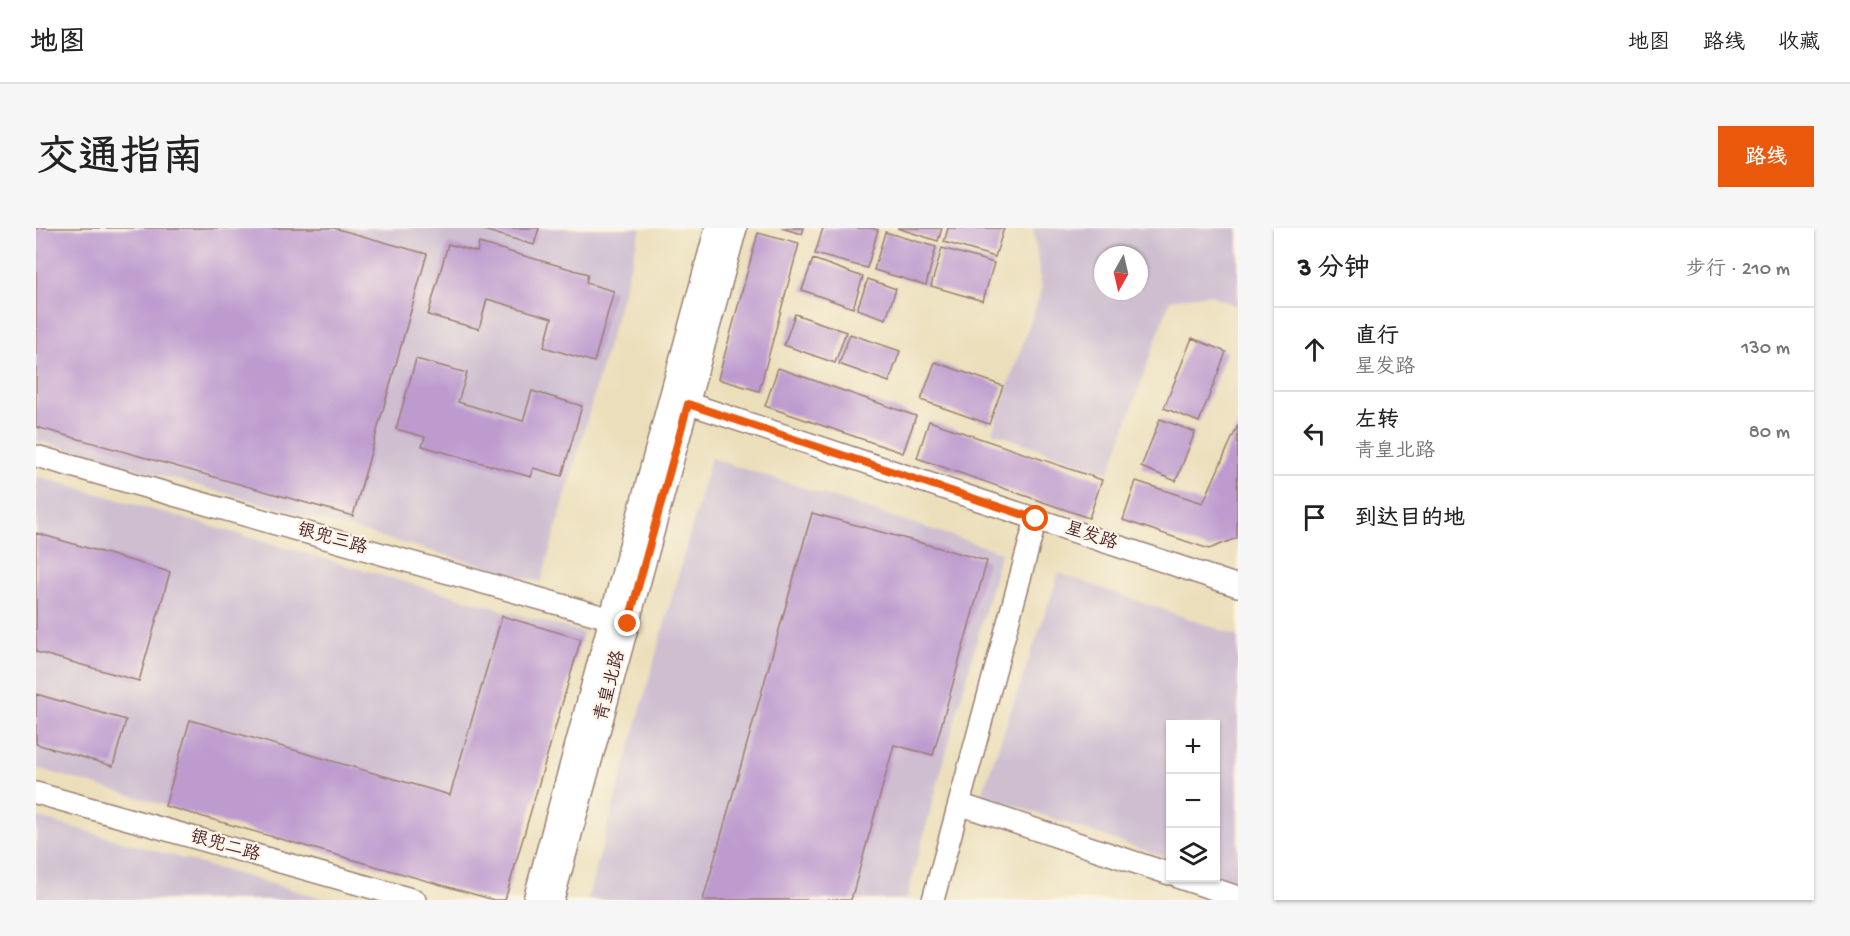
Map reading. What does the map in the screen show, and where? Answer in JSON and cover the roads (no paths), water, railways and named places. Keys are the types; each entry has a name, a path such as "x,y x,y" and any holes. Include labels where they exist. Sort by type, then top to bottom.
{"street":[{"name":"青皇北路","path":"534,900 619,621 679,400 716,228"},
{"name":"青皇北路","path":"679,400 736,228"},
{"name":"星发路","path":"679,400 1238,586"},
{"name":"银兜三路","path":"36,456 619,621"},
{"path":"933,900 1036,519"},
{"name":"青皇北路","path":"553,900 619,621"},
{"name":"银兜二路","path":"36,793 415,900"},
{"path":"959,804 1166,873"},
{"path":"1192,882 1238,897"}]}
